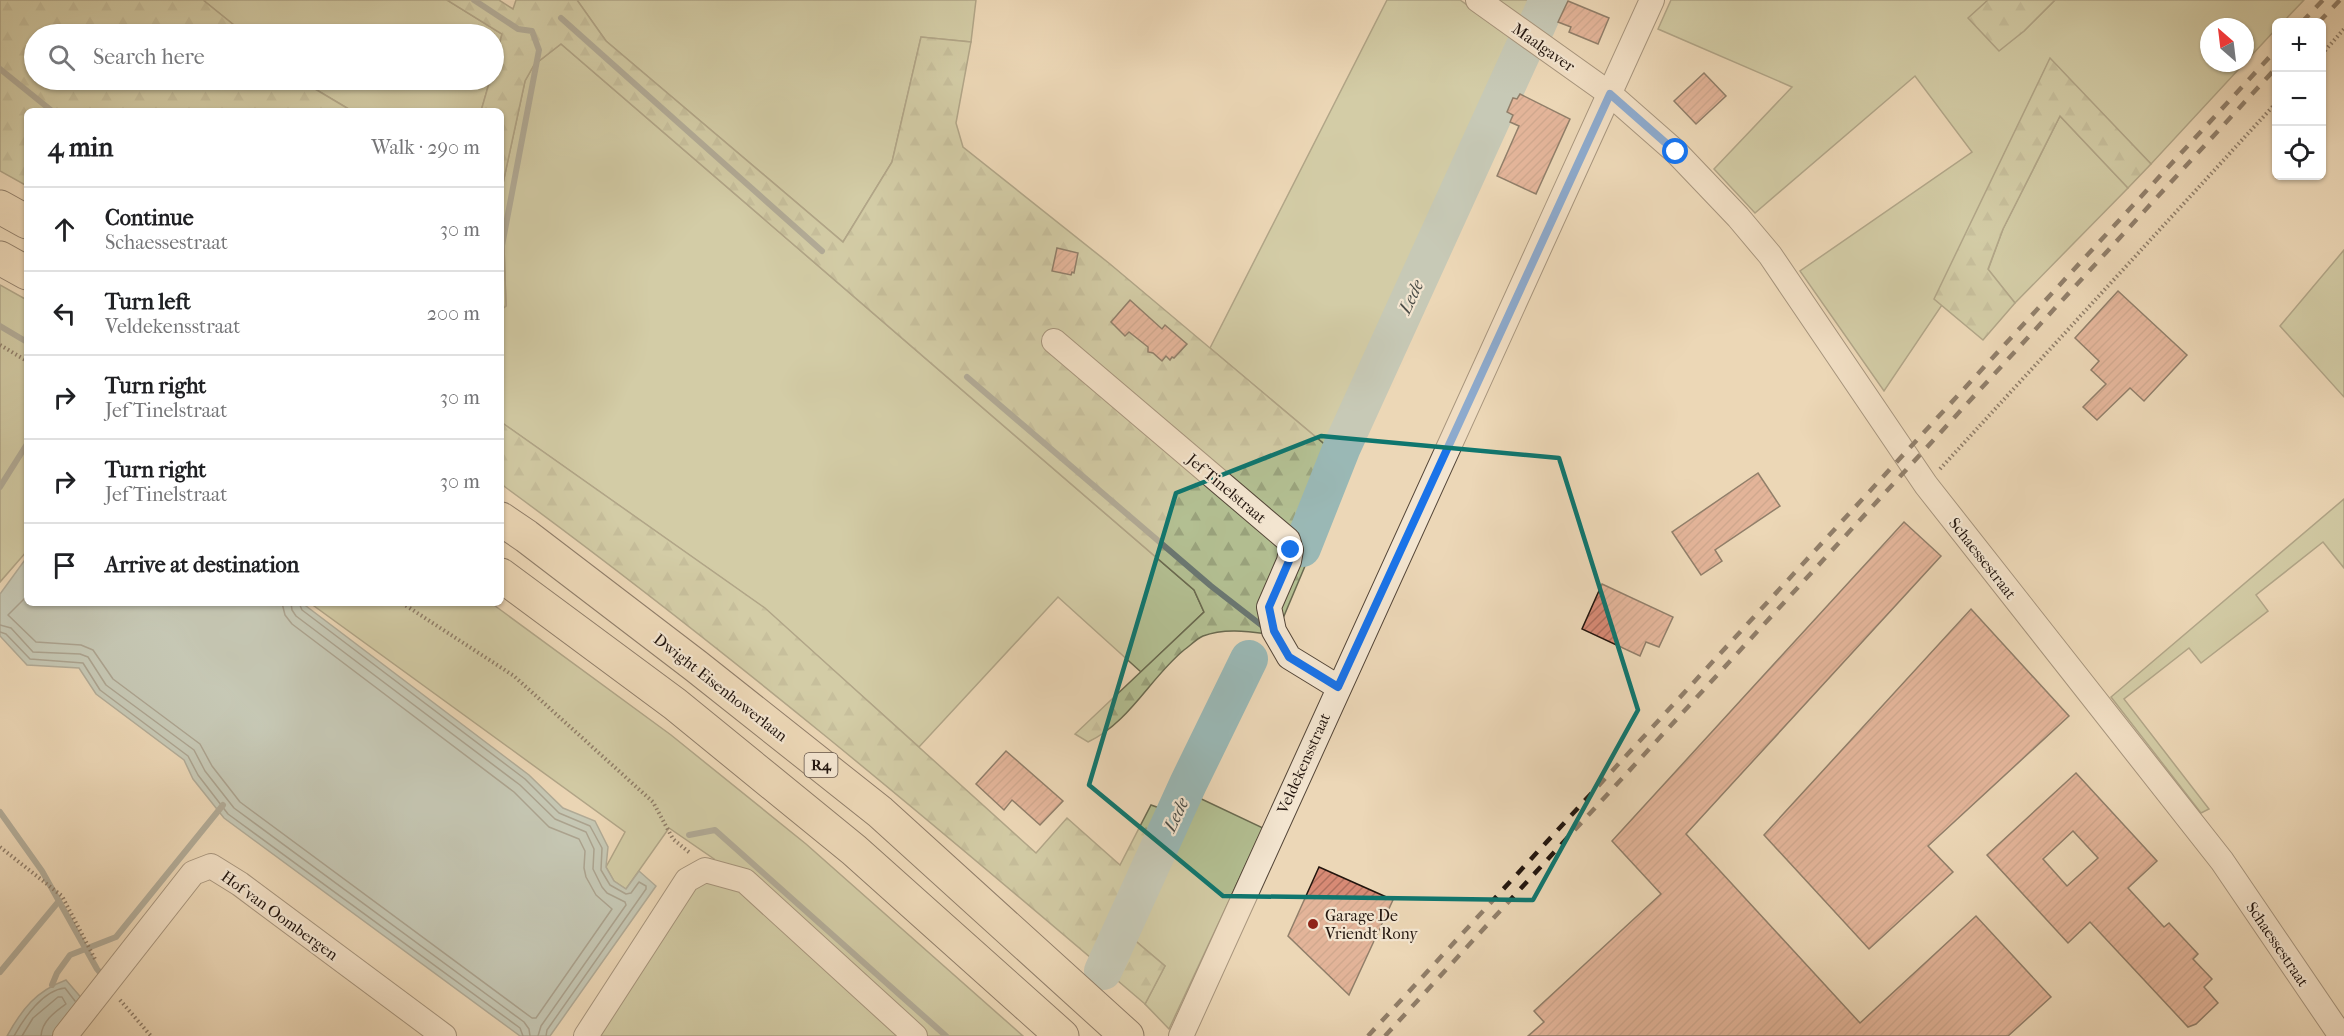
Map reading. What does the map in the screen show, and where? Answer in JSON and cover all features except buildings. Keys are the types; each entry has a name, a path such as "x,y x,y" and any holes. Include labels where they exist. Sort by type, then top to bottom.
{"highway":[{"path":"0,207 24,220"},
{"path":"0,258 24,271"},
{"name":"Dwight Eisenhowerlaan","path":"504,521 696,666 880,812 1125,1034"},
{"path":"504,577 675,704 846,842 1062,1036"}],"street":[{"name":"Maalgaver","path":"1478,0 1610,94"},
{"name":"Veldekensstraat","path":"1181,1036 1652,0"},
{"name":"Schaessestraat","path":"1610,94 1676,152 1738,217 1770,255 1926,485 2222,861 2342,1036"},
{"name":"Jef Tinelstraat","path":"1054,342 1288,540 1291,550 1289,561 1269,607 1274,631 1289,657 1338,687"},
{"name":"Hof van Oombergen","path":"65,1036 193,873 211,866 240,884 444,1036"},
{"path":"586,1036 687,880 705,870 745,881 915,1036"}],"path":[{"path":"2326,49 2344,29"},
{"path":"1926,485 2272,108"},
{"path":"0,345 24,360"},
{"path":"407,606 514,676 653,802 672,839 693,856 705,870"},
{"path":"0,847 62,896 105,983 151,1036"}],"highlighted area":[{"path":"1321,436 1559,458 1638,710 1533,900 1223,896 1089,785 1176,493"}],"green space":[{"path":"0,0 203,0 233,24 24,24 24,90 317,90 347,108 24,108 24,184 0,171"},
{"path":"203,0 447,0 486,24 233,24"},
{"path":"447,0 499,0 513,9 516,0 577,0 606,41 843,242 892,162 921,37 971,42 956,123 963,147 1110,264 1348,464 1276,635 1230,631 1203,636 1172,661 1116,724 1103,734 1088,742 1075,734 1204,612 1194,590 561,44 534,65 525,81 504,179 504,108 482,108 487,90 504,90 504,24 486,24"},
{"path":"577,0 976,0 971,42 921,37 892,162 843,242 606,41"},
{"path":"1387,0 1460,0 1539,56 1348,464 1210,348"},
{"path":"1495,0 1557,0 1543,32"},
{"path":"1671,0 1988,0 1969,18 1999,50 2024,31 2055,0 2304,0 2287,18 2272,18 2272,33 2254,52 2254,18 2200,18 2200,72 2237,72 2151,164 2050,59 1935,299 1942,305 1884,391 1800,271 1972,152 1915,76 1755,213 1714,169 1792,87 1658,29"},
{"path":"1988,0 2055,0 2024,31 1999,51 1968,18"},
{"path":"561,44 1194,590 1204,612 1141,672 1058,597 919,747 764,608 504,424 504,308 506,306 504,179 525,81 534,65"},
{"path":"2050,58 2151,164 2128,188 2060,116 2003,229 1988,269 2015,303 1983,340 1934,299"},
{"path":"317,90 487,90 482,108 347,108"},
{"path":"2060,116 2128,188 2015,303 1988,270 2003,229"},
{"path":"504,247 506,306 504,308"},
{"path":"2344,250 2344,397 2280,326"},
{"path":"0,285 24,298 24,554 0,582"},
{"path":"504,424 765,608 1036,853 1067,818 1120,865 1151,805 1182,816 1125,932 1165,966 1145,1004 828,738 584,546 504,486"},
{"path":"2344,499 2344,568 2323,542 2256,595 2268,611 2201,663 2189,648 2124,699 2209,809 2201,813 2111,697"},
{"path":"314,606 495,606 671,735 806,844 1023,1036 596,1036 714,859 669,828 626,889 614,881 606,867 625,832"},
{"path":"1193,795 1263,828 1169,1029 1145,1004 1165,966 1125,932"}],"water":[{"path":"24,561 24,606 306,606 529,775 563,808 595,821 608,847 606,867 614,881 626,889 639,871 656,886 550,1036 520,1036 224,818 193,779 184,760 96,694 79,668 27,665 0,636 0,594"},
{"path":"66,980 84,1001 53,1036 7,1036 18,1017 38,995"}],"waterway":[{"path":"474,0 518,29 532,31 539,50 504,235"},
{"name":"Lede","path":"1536,27 1548,0"},
{"path":"561,18 822,251"},
{"name":"Lede","path":"1302,548 1342,447 1524,48"},
{"path":"0,69 24,88"},
{"path":"26,90 48,108"},
{"path":"0,326 24,340"},
{"path":"967,377 1211,586 1265,628"},
{"path":"0,487 24,449"},
{"name":"Lede","path":"1103,971 1188,784 1249,659"},
{"path":"52,985 57,973 70,955 116,937 223,805"},
{"path":"0,812 42,871 97,969 105,979"},
{"path":"689,835 715,830 946,1036"},
{"path":"0,972 59,901"}],"railway":[{"path":"2306,18 2323,0"},
{"path":"2323,18 2340,0"},
{"path":"1368,1036 2272,54"},
{"path":"1385,1036 2272,72"}],"place":[{"name":"Garage De Vriendt Rony","path":"1313,924"}],"route":[{"path":"1291,550 1289,561 1269,607 1274,631 1289,657 1338,687 1610,94 1676,152"}]}
